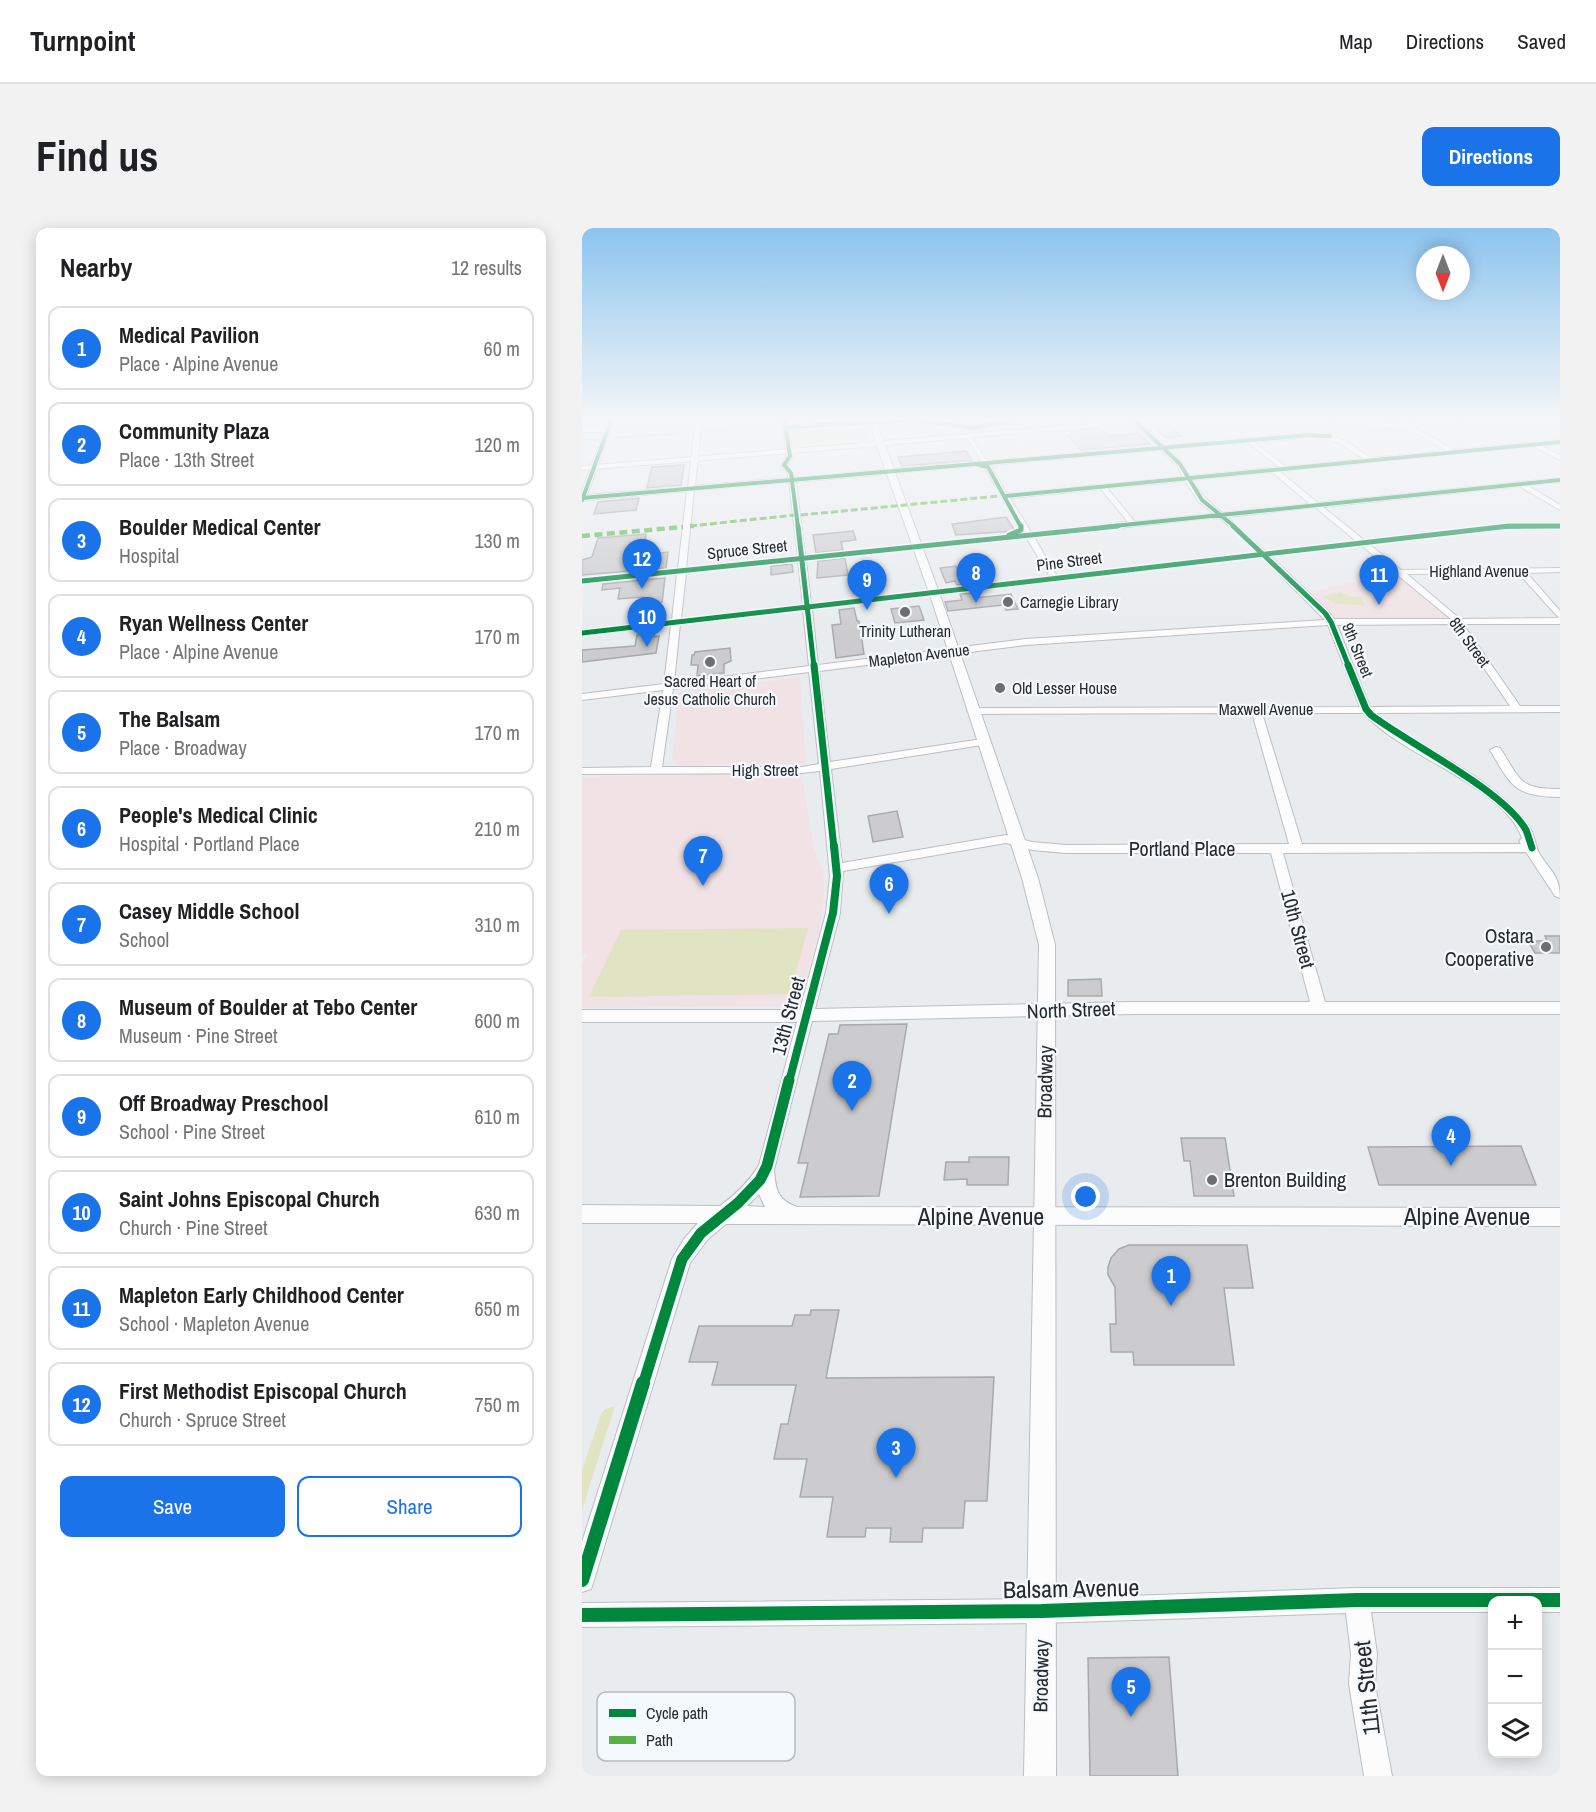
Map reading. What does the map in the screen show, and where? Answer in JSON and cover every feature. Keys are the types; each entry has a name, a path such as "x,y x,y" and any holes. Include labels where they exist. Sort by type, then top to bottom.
{"main road":[{"name":"Broadway","path":"897,490 1015,840 1030,876 1044,925 1047,945 1040,1776"}],"street":[{"path":"582,500 675,490"},
{"path":"656,770 668,687 690,490"},
{"name":"13th Street","path":"582,1580 680,1265 694,1238 753,1190 767,1166 833,913 837,890 836,868 793,490"},
{"path":"1002,490 1054,577"},
{"path":"1006,496 1061,490"},
{"path":"1105,490 1132,523"},
{"name":"9th Street","path":"1196,490 1203,500 1319,607 1332,626 1366,709 1385,726 1473,784 1532,848 1560,893"},
{"name":"8th Street","path":"1296,490 1428,595 1460,626 1517,709"},
{"name":"Spruce Street","path":"583,580 1458,490"},
{"path":"1530,490 1560,508"},
{"path":"1004,537 1019,532 1021,524"},
{"name":"Pine Street","path":"582,633 1360,542 1509,526 1560,526"},
{"path":"1520,570 1560,616"},
{"name":"Highland Avenue","path":"1398,572 1560,570"},
{"name":"Mapleton Avenue","path":"1460,626 1560,621"},
{"name":"Mapleton Avenue","path":"582,697 1036,641 1332,626 1460,626 1560,630"},
{"path":"1256,709 1297,849"},
{"name":"Maxwell Avenue","path":"972,711 1560,709"},
{"name":"High Street","path":"582,771 802,770 982,742"},
{"path":"1496,750 1520,788 1531,793 1560,794"},
{"name":"Portland Place","path":"836,868 995,840 1015,840 1032,846 1066,849 1532,848"},
{"name":"10th Street","path":"1276,849 1320,1009"},
{"name":"North Street","path":"582,1016 1134,1008 1560,1008"},
{"path":"767,1166 766,1187 770,1199 779,1209 798,1216"},
{"name":"Alpine Avenue","path":"582,1214 1560,1217"},
{"name":"Balsam Avenue","path":"582,1615 1042,1611 1357,1600 1560,1600"},
{"name":"11th Street","path":"1357,1600 1364,1654 1362,1684 1378,1776"}],"shaded area":[{"path":"1394,573 1451,619 1337,619 1310,592"},
{"path":"800,677 806,764 677,765 672,760 679,692"},
{"path":"801,772 814,849 823,867 824,895 820,926 802,993 779,1006 582,1008 582,965 588,954 582,954 582,777"}],"green space":[{"path":"1341,592 1351,597 1361,597 1365,605 1336,604 1322,596"},
{"path":"808,928 790,994 589,997 621,930"},
{"path":"615,1406 582,1510 582,1470 601,1414 605,1409"}],"building":[{"path":"639,498 636,510 594,514 598,502"},
{"path":"1006,517 1015,531 956,535 952,524"},
{"path":"853,531 856,540 841,542 843,550 816,553 813,535"},
{"path":"646,534 642,555 668,552 666,568 582,575 582,560 592,557 598,538"},
{"path":"845,558 848,575 817,578 818,561"},
{"path":"792,564 793,572 771,575 771,566"},
{"path":"956,566 962,569 968,584 957,585 955,581 946,583 940,568"},
{"path":"665,578 662,602 642,605 643,597 618,599 620,588 602,590 603,584"},
{"path":"972,593 975,598 1011,594 1018,609 1006,610 1003,605 948,611 945,602 962,600 960,594"},
{"name":"Trinity Lutheran","path":"919,606 924,620 895,623 891,609"},
{"path":"854,608 857,621 859,621 864,654 836,658 832,625 841,624 839,610"},
{"path":"655,633 654,637 659,636 656,653 582,662 582,650 635,646 637,635"},
{"name":"Sacred Heart of Jesus Catholic Church","path":"730,648 731,661 724,664 724,673 697,676 698,665 691,665 692,655 695,652"},
{"path":"897,811 903,837 873,842 868,816"},
{"name":"Ostara Cooperative","path":"1545,936 1560,936 1560,953 1535,953 1528,941 1547,941"},
{"path":"1101,979 1102,996 1068,996 1068,980"},
{"path":"907,1024 879,1196 800,1197 808,1163 798,1163 829,1034 838,1034 840,1025"},
{"name":"Brenton Building","path":"1181,1138 1225,1138 1234,1196 1194,1196 1190,1161 1184,1161"},
{"path":"1521,1146 1536,1185 1379,1185 1368,1147"},
{"path":"969,1157 1009,1157 1008,1185 967,1185 967,1179 944,1180 946,1162 969,1162"},
{"path":"1129,1245 1247,1245 1253,1288 1224,1288 1234,1365 1134,1365 1133,1352 1111,1352 1110,1324 1116,1324 1115,1287 1108,1275 1108,1267 1111,1258 1119,1249"},
{"path":"811,1310 839,1310 826,1378 994,1377 987,1501 965,1501 963,1528 923,1528 922,1542 890,1542 891,1528 866,1528 865,1537 827,1537 833,1497 800,1497 807,1459 774,1459 781,1424 788,1424 796,1385 712,1385 718,1362 689,1362 699,1326 792,1326 795,1315 810,1315"},
{"path":"1169,1657 1178,1776 1090,1776 1088,1658"}],"marked path":[{"path":"801,515 999,496"},
{"path":"690,526 795,515"},
{"path":"582,536 683,527"}],"cycle path":[{"path":"582,500 586,490"},
{"path":"582,498 672,490"},
{"path":"582,1580 682,1259 690,1245 701,1233 750,1192 760,1180 767,1166 833,913 837,876 793,490"},
{"path":"1001,490 1021,524 1021,530 1009,535"},
{"path":"1006,496 1065,490"},
{"path":"1195,490 1202,500 1242,533 1325,613 1331,622 1366,709 1371,715 1489,794 1510,812 1525,830 1532,848"},
{"path":"582,581 1461,490"},
{"path":"582,633 1509,526 1560,526"},
{"path":"582,1615 1042,1611 1357,1600 1560,1600"}],"place":[{"name":"First Methodist Episcopal Church","path":"642,589"},
{"name":"Carnegie Library","path":"1008,602"},
{"name":"Museum of Boulder at Tebo Center","path":"976,603"},
{"name":"Mapleton Early Childhood Center","path":"1379,605"},
{"name":"Off Broadway Preschool","path":"867,610"},
{"name":"Trinity Lutheran","path":"905,612"},
{"name":"Saint Johns Episcopal Church","path":"647,647"},
{"name":"Sacred Heart of Jesus Catholic Church","path":"710,662"},
{"name":"Old Lesser House","path":"1000,688"},
{"name":"Casey Middle School","path":"703,886"},
{"name":"People's Medical Clinic","path":"889,914"},
{"name":"Ostara Cooperative","path":"1546,947"},
{"name":"Community Plaza","path":"852,1111"},
{"name":"Ryan Wellness Center","path":"1451,1166"},
{"name":"Brenton Building","path":"1212,1180"},
{"name":"Medical Pavilion","path":"1171,1306"},
{"name":"Boulder Medical Center","path":"896,1478"},
{"name":"The Balsam","path":"1131,1717"}]}
